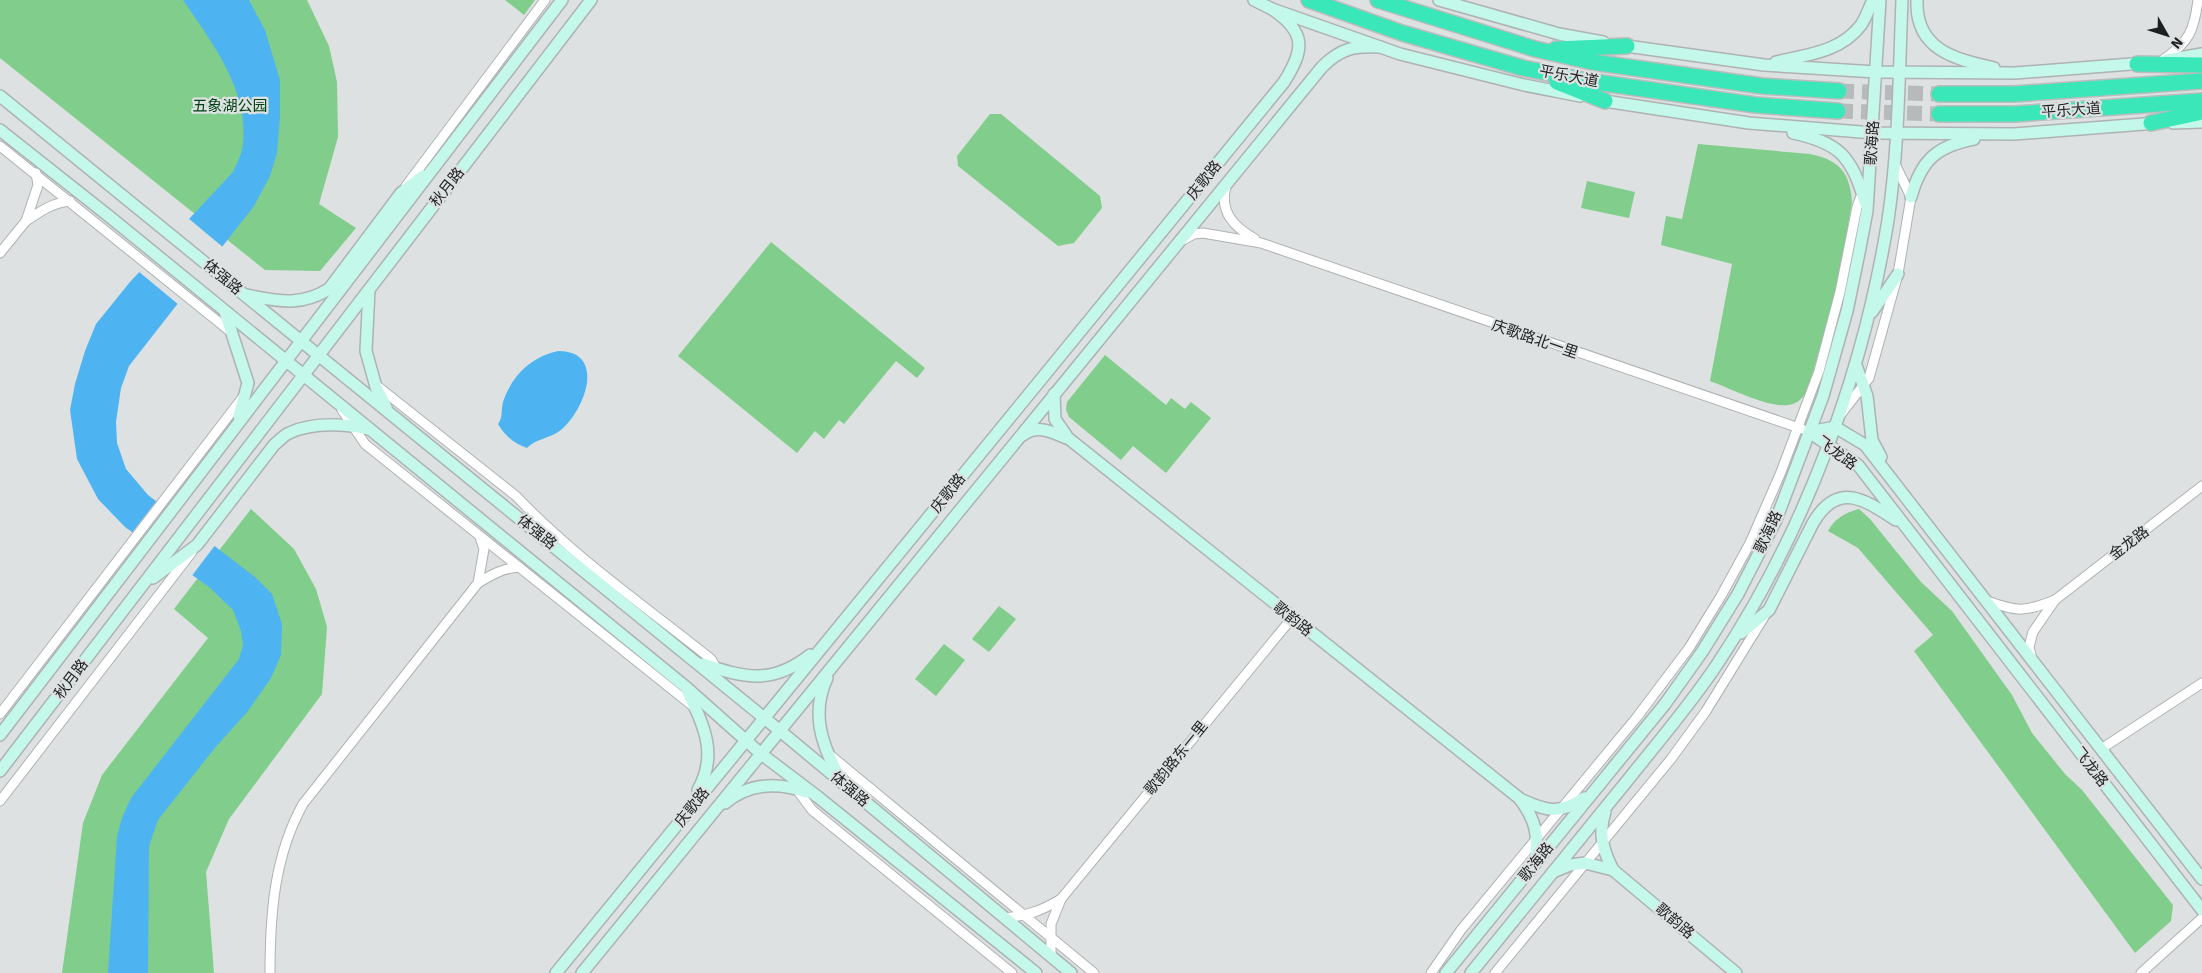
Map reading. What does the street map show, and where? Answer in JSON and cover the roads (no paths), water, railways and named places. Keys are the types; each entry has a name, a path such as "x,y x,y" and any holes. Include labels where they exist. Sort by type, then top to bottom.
{"highway":[{"name":"平乐大道","path":"1309,0 1402,34 1523,68 1588,81 1756,105 1838,111"},
{"name":"平乐大道","path":"1378,0 1535,49 1592,62 1743,83 1839,91"},
{"path":"1535,49 1627,46"},
{"path":"2137,64 2202,65"},
{"path":"1523,68 1604,101"},
{"name":"平乐大道","path":"1939,94 2014,94 2202,81"},
{"name":"平乐大道","path":"1939,114 2016,114 2202,101"},
{"path":"2151,123 2202,112"}],"main road":[{"name":"秋月路","path":"0,735 562,0"},
{"name":"秋月路","path":"0,771 592,0"},
{"path":"1254,0 1400,54 1524,85 1604,101 1750,123 1873,133 2003,134 2151,123 2202,122"},
{"path":"1439,0 1559,34 1627,46 1764,65 1876,72 2015,73 2137,64 2202,54"},
{"path":"1764,65 1833,48 1850,38 1862,24 1873,0"},
{"name":"歌海路","path":"1446,973 1665,704 1702,652 1738,594 1776,520 1803,430 1823,396 1847,311 1867,211 1880,0"},
{"name":"歌海路","path":"1471,973 1680,714 1718,664 1756,601 1794,527 1837,422 1870,316 1888,219 1895,164 1902,0"},
{"path":"1917,0 1918,17 1923,30 1944,53 1957,60 2015,73"},
{"name":"庆歌路","path":"556,973 1284,82 1294,65 1299,45 1298,34 1293,25 1272,8"},
{"name":"庆歌路","path":"582,973 1322,66 1342,51 1358,47 1380,46"},
{"path":"1284,82 1299,94"},
{"name":"体强路","path":"0,96 728,688 1071,973"},
{"path":"1750,123 1817,138 1832,145 1845,156 1853,169 1867,211"},
{"name":"体强路","path":"0,130 110,217 687,688 782,771 818,797 1036,973"},
{"path":"1911,197 1920,171 1928,160 1938,152 1954,143 2003,134"},
{"path":"445,153 463,167"},
{"path":"241,293 290,302 314,298 329,289 401,192 434,168"},
{"path":"1870,316 1898,274"},
{"path":"369,290 366,351 375,384 388,411"},
{"path":"224,310 248,383 234,430"},
{"path":"1856,365 1867,396 1872,440 1895,483"},
{"name":"歌韵路","path":"1054,394 1055,419 1068,438 1519,798 1537,807 1560,810"},
{"name":"飞龙路","path":"1803,430 1837,422 1865,445 2202,879"},
{"path":"142,587 198,545 274,445 288,433 305,428 342,425 370,429"},
{"name":"歌韵路","path":"1017,440 1028,431 1039,429 1068,438"},
{"name":"飞龙路","path":"1803,430 1858,465 2202,910"},
{"path":"1732,641 1768,610 1818,513 1827,505 1842,498 1853,497 1867,501 1903,524"},
{"path":"862,598 877,610"},
{"path":"695,661 747,676 770,676 783,672 801,662 825,644"},
{"path":"840,656 821,690 818,723 829,755 844,784"},
{"path":"685,815 706,777 709,757 707,736 687,688"},
{"path":"700,827 727,801 744,789 760,786 796,788 818,797"},
{"path":"1560,810 1573,806 1593,791"},
{"name":"歌韵路","path":"1519,798 1531,814 1537,839 1535,862"},
{"path":"1608,804 1601,824 1601,843 1613,870"},
{"path":"1552,873 1570,865 1585,863 1613,870"},
{"name":"歌韵路","path":"1613,870 1736,973"}],"street":[{"path":"401,192 545,0"},
{"path":"2199,0 2202,7"},
{"path":"2162,60 2181,48 2186,41 2193,27 2199,0"},
{"path":"0,146 36,173 232,333"},
{"path":"1837,422 1869,378 1898,274 1911,197 1895,164"},
{"path":"26,221 38,185 36,173"},
{"path":"1431,973 1462,930 1667,678 1689,648 1750,543 1803,430 1840,292 1857,207 1870,173"},
{"name":"庆歌路北一里","path":"1227,183 1223,195 1232,224 1262,243"},
{"path":"0,253 26,221 44,208 58,202 70,201"},
{"name":"庆歌路北一里","path":"1176,245 1194,234 1203,233 1262,243 1803,430"},
{"path":"375,384 516,496 534,516 711,659 728,688"},
{"path":"0,714 246,393"},
{"path":"336,401 365,444 696,709"},
{"name":"金龙路","path":"2032,660 2029,647 2033,632 2040,619 2055,600 2202,486"},
{"path":"478,584 484,549 480,536"},
{"path":"0,801 198,545"},
{"path":"270,973 270,942 276,879 292,824 303,804 478,584 493,573 509,567 519,567"},
{"name":"金龙路","path":"1987,601 2007,608 2024,610 2055,600"},
{"path":"1495,973 1670,759 1706,710 1768,610"},
{"name":"歌韵路东一里","path":"1005,918 1024,916 1044,909 1061,898 1292,618"},
{"path":"2101,749 2202,683"},
{"path":"829,755 1094,973"},
{"path":"782,771 812,810 1012,973"},
{"name":"歌韵路东一里","path":"1051,956 1051,924 1061,898"},
{"path":"2141,973 2202,918"}],"water":[{"path":"183,0 249,0 265,30 280,80 280,117 277,153 270,176 254,206 129,366 121,388 116,422 117,443 126,469 148,495 255,577 272,594 282,624 281,655 271,678 248,711 214,749 158,820 149,846 148,973 108,973 117,836 122,818 131,798 239,659 243,645 241,631 233,610 209,587 125,527 98,499 77,459 70,410 75,384 96,324 130,282 233,172 242,150 244,129 236,90 228,70"},
{"path":"558,351 573,354 583,361 587,371 584,396 570,421 561,430 527,448 510,439 498,424 500,422 503,402 512,383 524,369 539,358"}],"tunnel":[{"path":"1839,91 1939,94"},
{"path":"1838,111 1939,114"}],"park label":[{"name":"五象湖公园","path":"230,106"}]}
